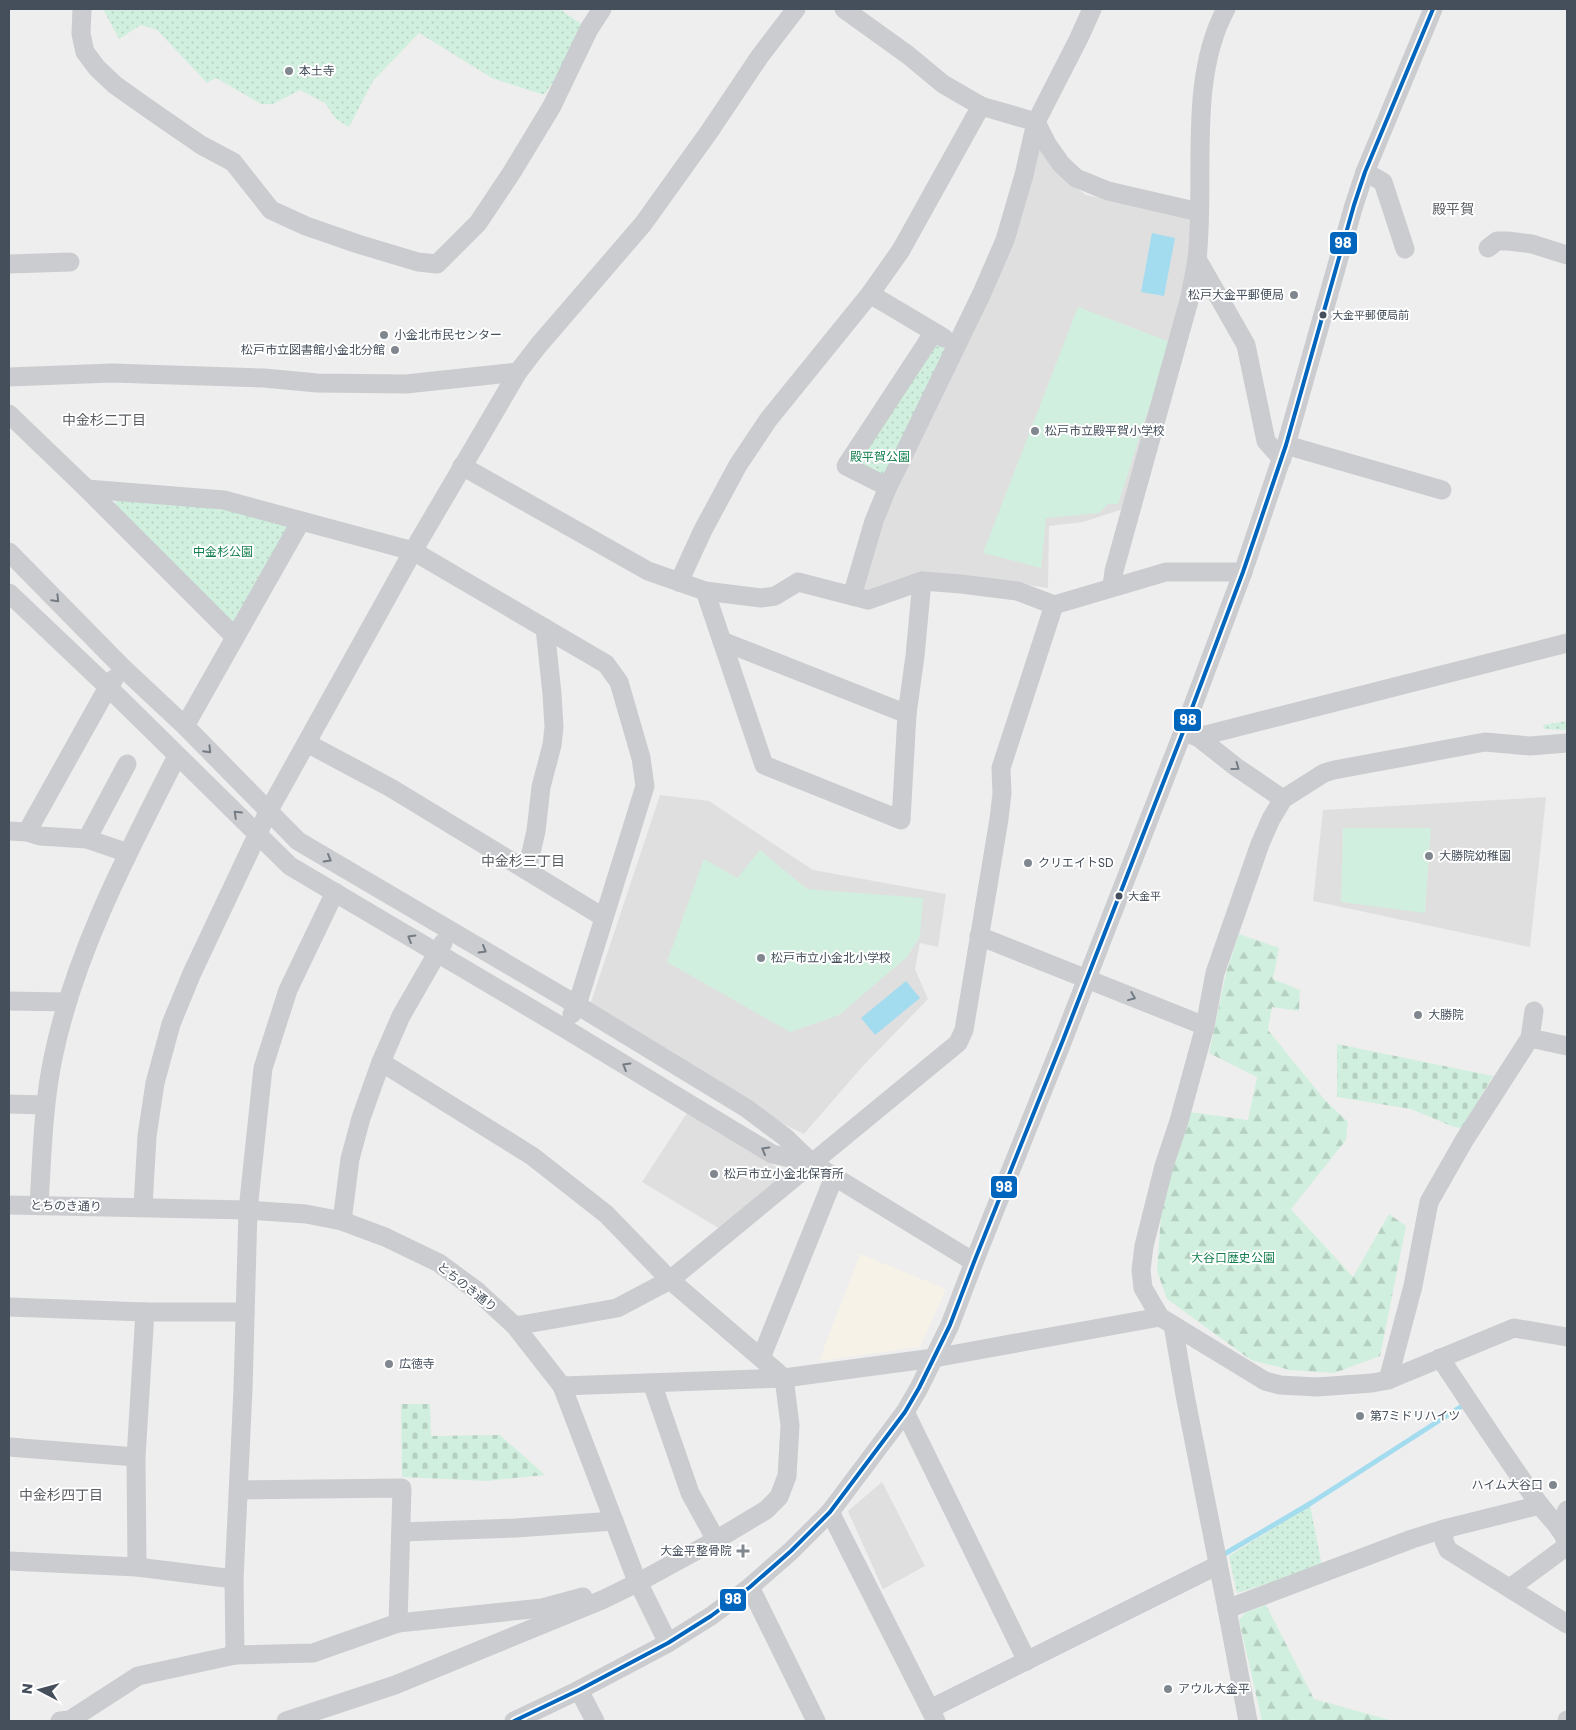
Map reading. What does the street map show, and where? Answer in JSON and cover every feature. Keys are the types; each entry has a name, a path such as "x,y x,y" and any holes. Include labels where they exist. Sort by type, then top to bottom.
{"street":[{"path":"82,9 81,34 85,52 97,68 115,85 138,102 202,145 233,162 271,210 306,226 358,244 418,262 437,264 478,223 512,172 552,106 589,29 602,9"},
{"path":"143,1207 147,1136 155,1083 171,1024 192,973 268,812 413,550 518,372 643,224 709,132 760,56 796,9"},
{"path":"844,9 908,55 943,84 981,106 1036,122 1047,144 1061,164 1076,178 1108,191 1199,212"},
{"path":"852,596 874,520 888,487 982,293 1005,240 1022,185 1036,122 1092,9"},
{"path":"1112,586 1114,571 1190,297 1197,259 1200,130 1205,83 1212,38 1226,9"},
{"path":"514,1721 580,1690 668,1643 711,1616 750,1587 791,1551 830,1512 905,1412 934,1358 950,1325 1086,978 1191,734 1284,452 1354,205 1365,172 1432,9"},
{"path":"678,582 738,465 763,427 870,294 901,250 981,106"},
{"path":"1365,172 1383,182 1405,249"},
{"path":"1488,248 1497,241 1532,244 1567,255"},
{"path":"1197,259 1246,345 1266,441 1284,452 1442,490"},
{"path":"9,264 70,262"},
{"path":"870,294 956,346"},
{"path":"888,487 846,466 934,332"},
{"path":"9,377 112,373 264,378 318,383 406,384 518,372"},
{"path":"9,414 235,637"},
{"path":"462,466 648,572 706,591 761,598 775,596 798,582 868,600 922,581 1017,591 1054,605 1112,586 1166,572 1243,572"},
{"path":"87,489 224,500 413,550 606,664 619,682 641,758 645,786 576,1005 564,1028"},
{"path":"184,726 301,521"},
{"path":"9,552 298,841 746,1108 785,1137 812,1163 974,1262"},
{"path":"32,575 10,597 108,687 290,866 772,1154 812,1163"},
{"path":"706,591 764,765 901,820 907,714 922,581"},
{"path":"516,1326 617,1308 670,1280 958,1043 964,1030 999,819 1002,793 1001,768 1054,605"},
{"path":"527,870 536,831 541,787 552,745 554,727 545,628"},
{"path":"722,641 907,714"},
{"path":"1191,734 1567,643"},
{"path":"123,668 108,687 18,831 40,836 87,839 128,853"},
{"path":"1191,734 1283,799"},
{"path":"1248,1721 1228,1609 1186,1405 1166,1321 1143,1288 1141,1270 1144,1246 1164,1166 1179,1121 1205,1026 1218,961 1260,844 1271,819 1283,799 1324,773 1484,742 1530,746 1567,743"},
{"path":"307,743 391,788 603,917"},
{"path":"39,1205 45,1105 53,1058 67,1002 92,935 128,853 177,756"},
{"path":"87,839 127,764"},
{"path":"235,1654 234,1579 239,1490 248,1210 263,1068 288,990 335,892"},
{"path":"342,1221 350,1159 381,1062 401,1016 450,931"},
{"path":"979,936 1205,1026"},
{"path":"9,1001 67,1002"},
{"path":"1388,1380 1413,1286 1430,1202 1465,1139 1530,1038 1534,1011"},
{"path":"1530,1038 1567,1046"},
{"path":"286,1721 395,1685 633,1586 766,1510 779,1497 787,1476 790,1425 784,1378 670,1280 606,1214 532,1156 381,1062"},
{"path":"9,1104 45,1105"},
{"path":"760,1358 834,1177"},
{"name":"とちのき通り","path":"9,1205 248,1210 306,1214 342,1221 385,1237 439,1263 477,1291 516,1326 562,1386 635,1576 633,1586 668,1643"},
{"path":"9,1308 145,1312 245,1312"},
{"path":"136,1567 136,1457 145,1312"},
{"path":"562,1386 784,1378 934,1358 1166,1321 1265,1381 1280,1385 1317,1387 1388,1380 1514,1328 1567,1337"},
{"path":"1440,1358 1565,1540"},
{"path":"652,1382 690,1493 716,1540"},
{"path":"905,1412 1027,1661"},
{"path":"9,1447 136,1457"},
{"path":"239,1490 402,1488 398,1623"},
{"path":"1228,1609 1412,1539 1444,1529 1540,1506"},
{"path":"1510,1588 1565,1540 1567,1510"},
{"path":"830,1512 933,1715 1027,1661 1134,1605 1218,1565"},
{"path":"401,1532 516,1528 614,1520"},
{"path":"1444,1529 1444,1541 1448,1550 1567,1624"},
{"path":"9,1561 136,1567 234,1579"},
{"path":"60,1721 70,1720 138,1676 235,1654 313,1653 398,1623 542,1608 633,1586"},
{"path":"750,1587 816,1721"},
{"path":"580,1690 595,1721"}],"shaded area":[{"name":"松戸市立殿平賀小学校","path":"1039,140 1067,181 1086,195 1186,215 1192,225 1183,297 1123,509 1083,522 1049,526 1048,588 1015,583 896,584 860,592 863,567 959,354"},
{"name":"松戸市立小金北小学校","path":"660,795 709,801 813,870 946,894 938,947 920,943 915,969 928,999 861,1068 804,1134 765,1115 590,1005"},
{"name":"大勝院幼稚園","path":"1546,797 1530,947 1313,901 1323,810"},
{"name":"松戸市立小金北保育所","path":"687,1113 781,1170 781,1179 720,1229 642,1182"},
{"path":"860,1254 946,1289 920,1347 819,1361"},
{"path":"882,1482 925,1566 883,1589 848,1511"}],"green space":[{"name":"本土寺","path":"103,9 560,9 584,26 565,65 544,95 492,78 419,33 373,81 349,127 336,119 325,103 300,90 273,104 261,104 216,78 207,83 157,30 141,25 119,39"},
{"path":"1078,307 1170,342 1118,504 1108,504 1099,513 1046,518 1041,568 983,553"},
{"name":"殿平賀公園","path":"931,344 941,344 947,348 887,479 857,465"},
{"name":"中金杉公園","path":"117,498 219,506 286,522 288,531 234,624 114,506"},
{"path":"1567,721 1567,730 1544,729 1543,725"},
{"path":"1343,828 1431,828 1425,913 1341,902"},
{"path":"760,850 807,889 923,898 920,936 907,957 839,1015 790,1032 667,962 704,859 737,878"},
{"name":"大谷口歴史公園","path":"1239,934 1279,948 1273,979 1300,990 1299,1011 1272,1007 1268,1030 1324,1099 1348,1122 1346,1140 1291,1209 1353,1277 1389,1214 1406,1226 1380,1356 1334,1373 1290,1370 1251,1360 1167,1299 1157,1271 1161,1214 1168,1183 1190,1112 1248,1120 1257,1077 1209,1053 1226,973"},
{"path":"1337,1044 1493,1076 1462,1128 1454,1127 1411,1109 1337,1097"},
{"path":"401,1404 430,1404 431,1436 500,1435 545,1475 487,1481 402,1477"},
{"path":"1310,1505 1322,1566 1237,1593 1229,1556"},
{"path":"1266,1605 1314,1699 1393,1721 1262,1721 1239,1620 1245,1613"}],"water":[{"path":"1152,233 1175,238 1164,296 1141,292"},
{"path":"906,981 920,998 875,1035 861,1018"}],"waterway":[{"path":"1221,1556 1311,1503 1465,1404"}],"transit line":[{"name":"98","path":"514,1721 579,1690 668,1643 711,1616 750,1587 791,1551 830,1512 905,1412 919,1388 950,1325 1183,732 1243,572 1286,445 1365,172 1433,9"}],"place":[{"name":"本土寺","path":"289,71"},
{"name":"松戸大金平郵便局","path":"1294,295"},
{"name":"大金平郵便局前","path":"1323,315"},
{"name":"小金北市民センター","path":"384,335"},
{"name":"松戸市立図書館小金北分館","path":"395,350"},
{"name":"松戸市立殿平賀小学校","path":"1035,431"},
{"name":"大勝院幼稚園","path":"1429,856"},
{"name":"クリエイトSD","path":"1028,863"},
{"name":"大金平","path":"1119,896"},
{"name":"松戸市立小金北小学校","path":"761,958"},
{"name":"大勝院","path":"1418,1015"},
{"name":"松戸市立小金北保育所","path":"714,1174"},
{"name":"広徳寺","path":"389,1364"},
{"name":"第7ミドリハイツ","path":"1360,1416"},
{"name":"ハイム大谷口","path":"1553,1485"},
{"name":"大金平整骨院","path":"743,1551"},
{"name":"アウル大金平","path":"1168,1689"}],"district":[{"name":"殿平賀","path":"1453,209"},
{"name":"中金杉二丁目","path":"104,420"},
{"name":"中金杉三丁目","path":"523,861"},
{"name":"中金杉四丁目","path":"61,1495"}]}
